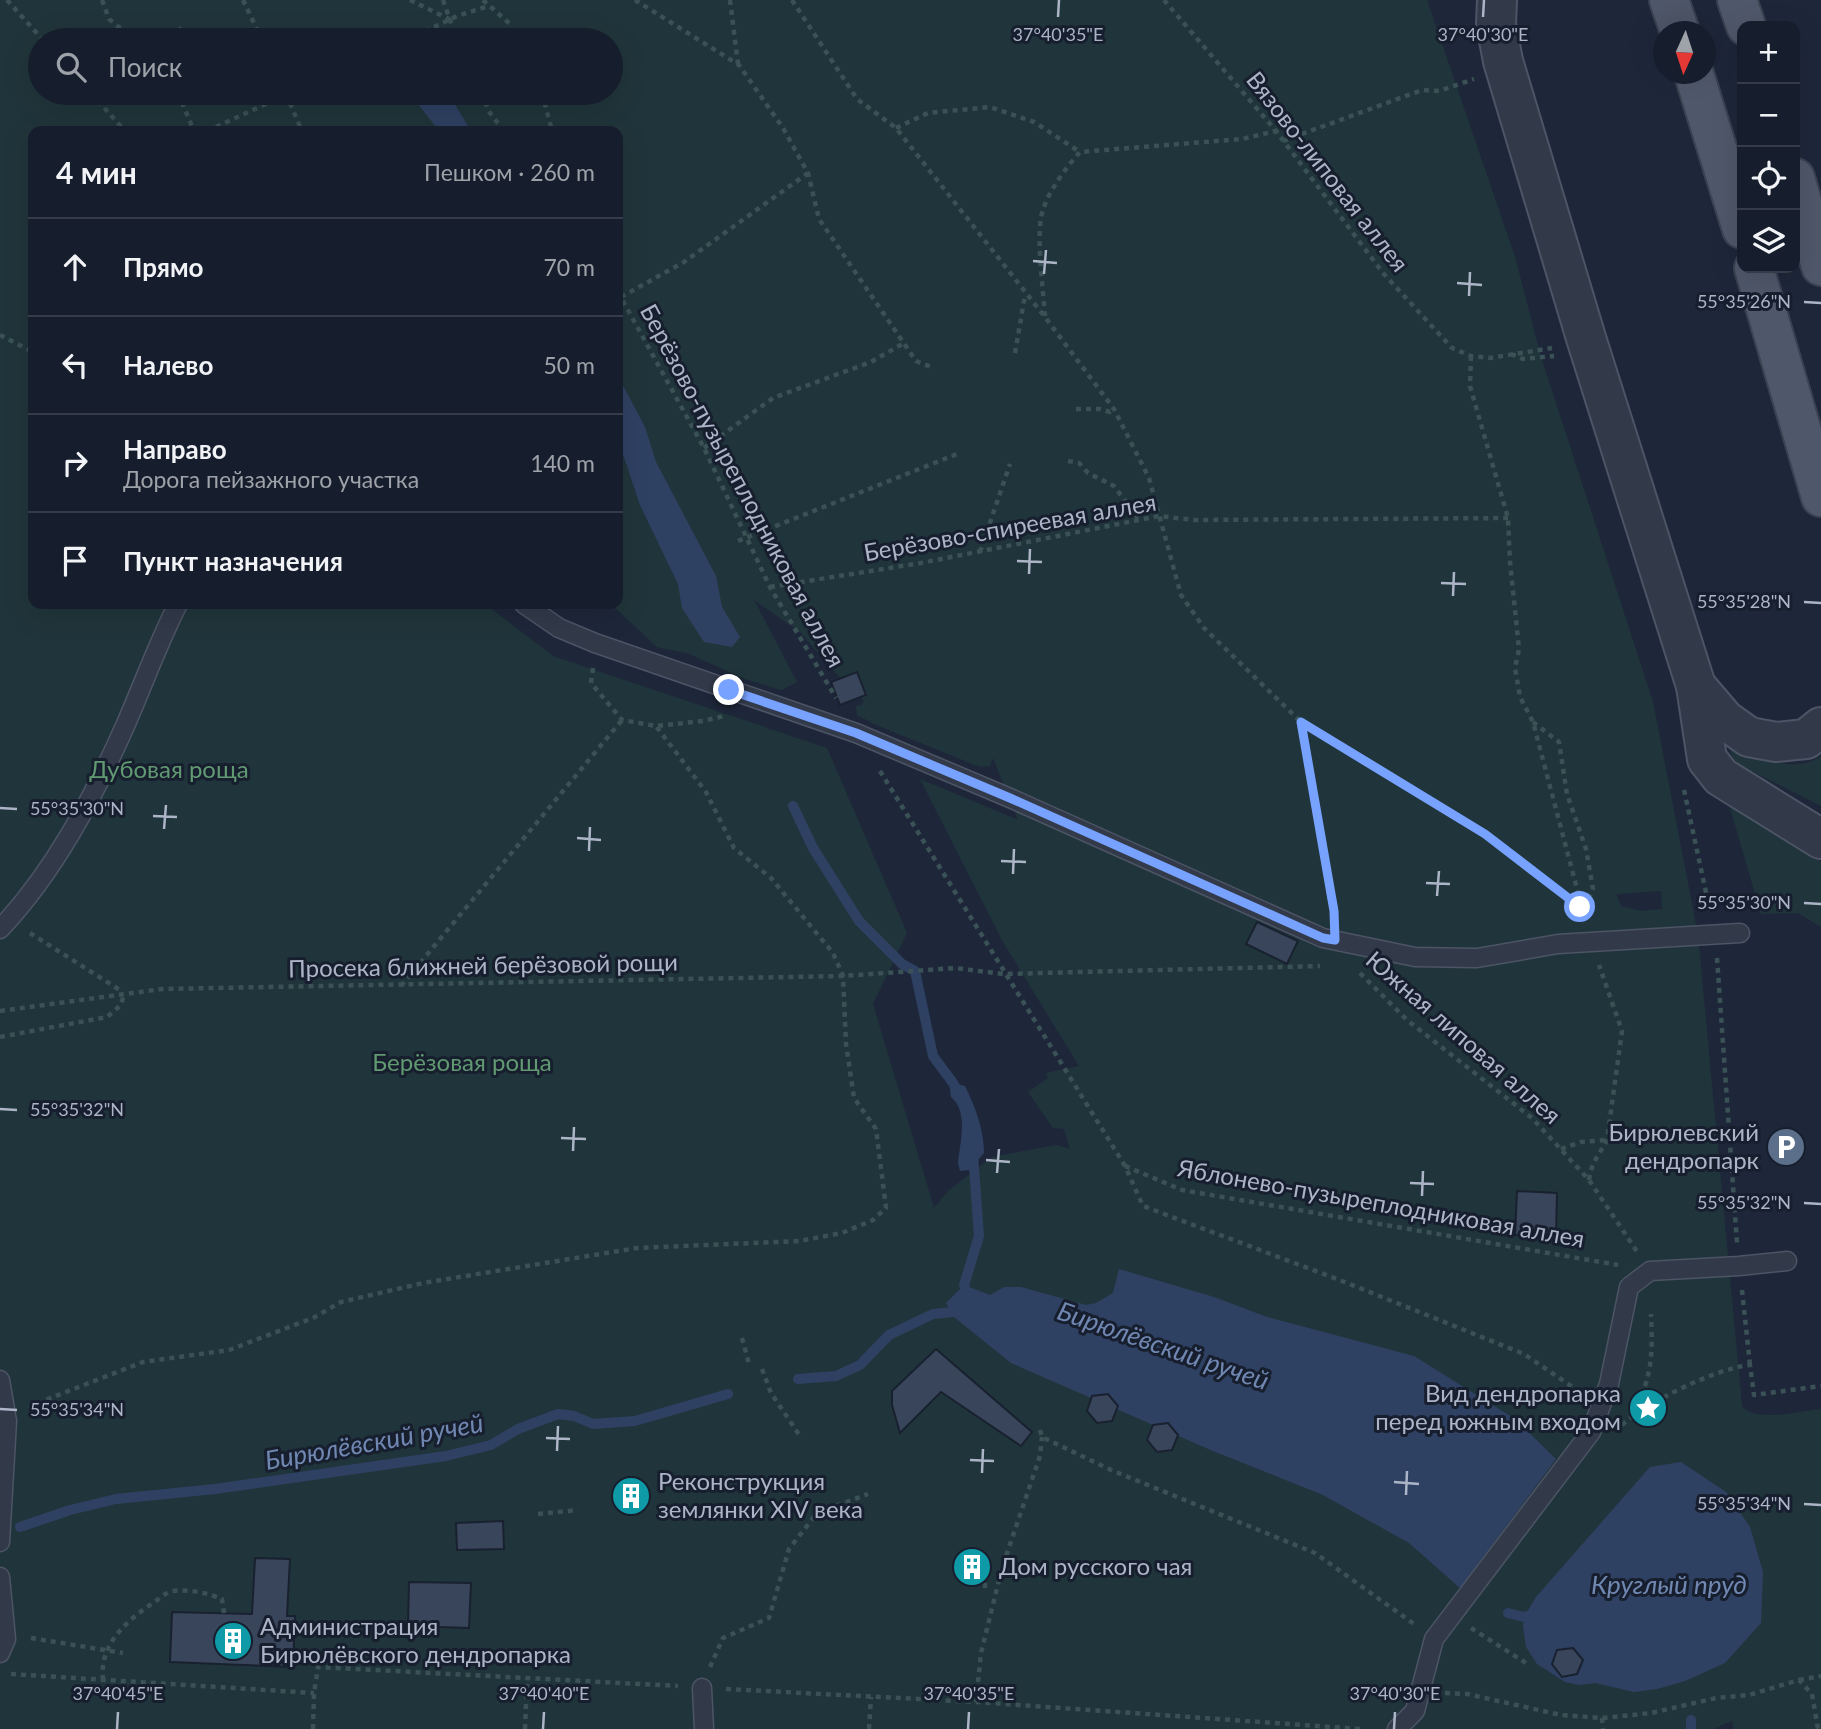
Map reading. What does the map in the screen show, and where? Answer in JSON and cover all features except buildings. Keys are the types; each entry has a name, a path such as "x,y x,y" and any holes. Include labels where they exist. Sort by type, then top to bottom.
{"main road":[{"path":"1669,0 1676,21"},
{"path":"1737,0 1744,21"},
{"path":"1697,84 1737,213"},
{"path":"1800,195 1821,266"},
{"path":"1755,273 1821,497"}],"street":[{"path":"1497,0 1496,24 1503,61 1570,347 1696,686 1707,759 1721,777 1821,839"},
{"path":"1696,686 1725,720 1749,737 1776,742 1806,738 1821,727"}],"lane":[{"path":"4,925 28,897 80,817 124,727 176,609"},
{"path":"531,609 559,628 595,643 856,733 1329,939 1415,957 1477,958 1558,944 1740,933"},
{"path":"1397,1729 1415,1711 1434,1639 1591,1432 1602,1407 1629,1286 1650,1271 1787,1261"},
{"path":"0,1380 7,1421 0,1542"},
{"path":"0,1577 3,1646"},
{"path":"702,1688 704,1729"}],"path":[{"path":"7,0 32,28"},
{"path":"102,0 110,19 121,28"},
{"path":"243,0 256,28"},
{"path":"411,0 452,20"},
{"path":"443,0 454,28"},
{"path":"483,0 510,24 511,28"},
{"path":"635,0 738,65 783,128 808,173 819,219 916,361 934,368"},
{"path":"730,0 738,65"},
{"path":"792,0 857,99 896,128 1114,409 1150,478 1181,595 1203,628 1301,722 1485,834 1581,909"},
{"name":"Вязово-липовая аллея","path":"1164,0 1276,131 1383,273 1452,348 1471,356"},
{"path":"434,28 457,16 489,6"},
{"path":"1283,141 1422,90 1439,91 1476,78"},
{"path":"102,105 121,126"},
{"path":"183,105 192,126"},
{"path":"218,126 262,105"},
{"path":"292,105 300,126"},
{"path":"486,105 501,126"},
{"path":"544,105 551,126"},
{"path":"896,128 928,113 990,107 1034,122 1080,152 1242,139 1276,131"},
{"path":"1045,317 1041,215 1061,174 1080,152"},
{"path":"623,293 684,262 808,173"},
{"path":"1016,352 1025,294"},
{"name":"Берёзово-пузыреплодниковая аллея","path":"623,300 704,448 770,587 1003,974"},
{"path":"0,335 28,349"},
{"path":"704,448 774,398 871,362 904,343"},
{"path":"1570,347 1490,358 1471,356 1470,386 1508,519 1520,649 1515,668 1520,696 1532,722 1581,909"},
{"path":"1511,354 1523,359 1570,347"},
{"path":"1076,409 1100,409 1110,412 1114,409"},
{"path":"738,541 957,454"},
{"path":"1068,461 1079,463 1088,473 1114,486 1138,519"},
{"path":"980,552 1010,464"},
{"name":"Берёзово-спиреевая аллея","path":"770,587 980,552 1159,516 1194,520 1508,519"},
{"path":"595,643 591,683 622,720 656,726 703,721 771,703"},
{"path":"401,986 622,720"},
{"path":"1301,722 1334,911 1329,939"},
{"path":"1532,722 1559,742 1567,794 1586,849 1593,889 1581,909"},
{"path":"7,1421 48,1399 143,1362 229,1350 313,1318 341,1302 423,1283 637,1248 799,1241 842,1233 873,1220 886,1208 876,1129 854,1098 846,1044 843,976 833,953 771,878 734,848 706,792 656,726"},
{"path":"1684,787 1715,933 1739,1266 1754,1395 1821,1386"},
{"path":"0,1037 107,1017 121,1005 124,993 4,925"},
{"name":"Южная липовая аллея","path":"1329,939 1407,1020 1532,1118 1589,1180 1650,1271"},
{"path":"1589,1180 1591,1164 1606,1140 1622,1031 1590,942"},
{"name":"Просека ближней берёзовой рощи","path":"0,1012 162,989 843,976 955,968 1003,974 1324,965"},
{"path":"1003,974 1125,1166 1143,1206 1337,1279 1524,1354 1602,1407"},
{"path":"1561,1149 1581,1142 1606,1140"},
{"name":"Яблонево-пузыреплодниковая аллея","path":"1125,1166 1182,1189 1650,1271"},
{"path":"1633,1416 1647,1387 1653,1355 1650,1271"},
{"path":"742,1338 749,1364"},
{"path":"1684,1389 1716,1374 1750,1365"},
{"path":"762,1369 771,1392 800,1436"},
{"path":"976,1702 981,1653 1002,1568 1040,1456 1040,1430"},
{"path":"1042,1437 1111,1470 1315,1553 1434,1639"},
{"path":"702,1688 723,1638 769,1618 789,1549 817,1513 868,1494"},
{"path":"538,1514 578,1510"},
{"path":"977,1581 985,1581 985,1590"},
{"path":"103,1681 102,1668 106,1650 126,1622 170,1591 206,1592 222,1599 224,1613"},
{"path":"1468,1626 1526,1663"},
{"path":"3,1646 26,1637 123,1653"},
{"path":"313,1729 318,1667 976,1702 1360,1729"},
{"path":"0,1673 314,1693"},
{"path":"1442,1693 1468,1694 1561,1715 1602,1718 1651,1713 1749,1695 1798,1679 1821,1676"},
{"path":"525,1729 527,1678"},
{"path":"1798,1679 1812,1694 1818,1729"},
{"path":"869,1729 872,1697"},
{"path":"1602,1718 1603,1729"}],"green space":[{"path":"0,0 1427,0 1515,257 1541,357 1653,702 1698,935 1742,1406 1756,1414 1767,1415 1821,1409 1821,1729 1734,1729 1732,1721 1713,1729 0,1729","holes":["28,126 623,126 623,609 616,609 657,647 687,653 745,679 781,690 797,682 754,600 800,632 856,696 864,700 862,705 856,706 857,715 980,767 990,766 993,758 1018,820 920,779 1003,942 1079,1066 1046,1073 1048,1078 1028,1092 1053,1128 1064,1129 1070,1149 1056,1145 992,1157 948,1191 934,1208 873,1004 907,933 827,748 553,656 492,609 28,609","1661,891 1662,909 1641,911 1621,906 1616,894"]},
{"path":"1727,740 1773,762 1798,764 1821,756 1821,806 1734,762"},
{"path":"1728,801 1821,862 1821,927 1798,913 1761,914"}],"water":[{"path":"419,105 455,105 468,126 435,126"},
{"path":"623,385 645,427 656,462 716,576 722,607 740,637 732,647 704,642 682,608 678,584 640,505 623,454"},
{"path":"953,1083 965,1086 981,1127 984,1153 969,1170 960,1171 958,1163 962,1119 957,1103 951,1097"},
{"path":"1119,1269 1214,1297 1267,1317 1414,1356 1515,1419 1556,1459 1460,1588 1409,1543 1323,1495 1213,1451 1011,1363 954,1317 946,1303 964,1285 990,1295 1004,1287 1021,1287 1086,1305 1096,1303 1113,1293"},
{"name":"Круглый пруд","path":"1681,1462 1726,1492 1750,1527 1763,1572 1761,1623 1725,1663 1685,1681 1634,1692 1595,1683 1579,1685 1565,1682 1537,1664 1526,1647 1524,1617 1536,1597 1650,1467"}],"waterway":[{"path":"793,806 813,848 859,921 902,964 915,971 933,1056 959,1095"},
{"path":"968,1297 964,1285 979,1236 973,1154"},
{"name":"Бирюлёвский ручей","path":"798,1379 836,1376 860,1365 889,1335 933,1314 963,1311"},
{"name":"Бирюлёвский ручей","path":"20,1527 70,1510 116,1499 215,1489 446,1456 491,1445 518,1429 558,1414 574,1416 593,1424 635,1421 728,1394"},
{"name":"Бирюлёвский ручей","path":"1508,1613 1524,1617 1534,1614"},
{"name":"Бирюлёвский ручей","path":"1691,1720 1691,1729"}],"place":[{"name":"Бирюлевский дендропарк","path":"1786,1147"},
{"name":"Вид дендропарка перед южным входом","path":"1648,1408"},
{"name":"Реконструкция землянки XIV века","path":"631,1496"},
{"name":"Дом русского чая","path":"972,1567"},
{"name":"Администрация Бирюлёвского дендропарка","path":"233,1641"}],"route":[{"path":"729,690 856,733 1010,798 1323,938 1335,940 1334,911 1301,722 1485,834 1580,907"}],"park label":[{"name":"Дубовая роща","path":"169,770"},
{"name":"Берёзовая роща","path":"462,1063"}]}
